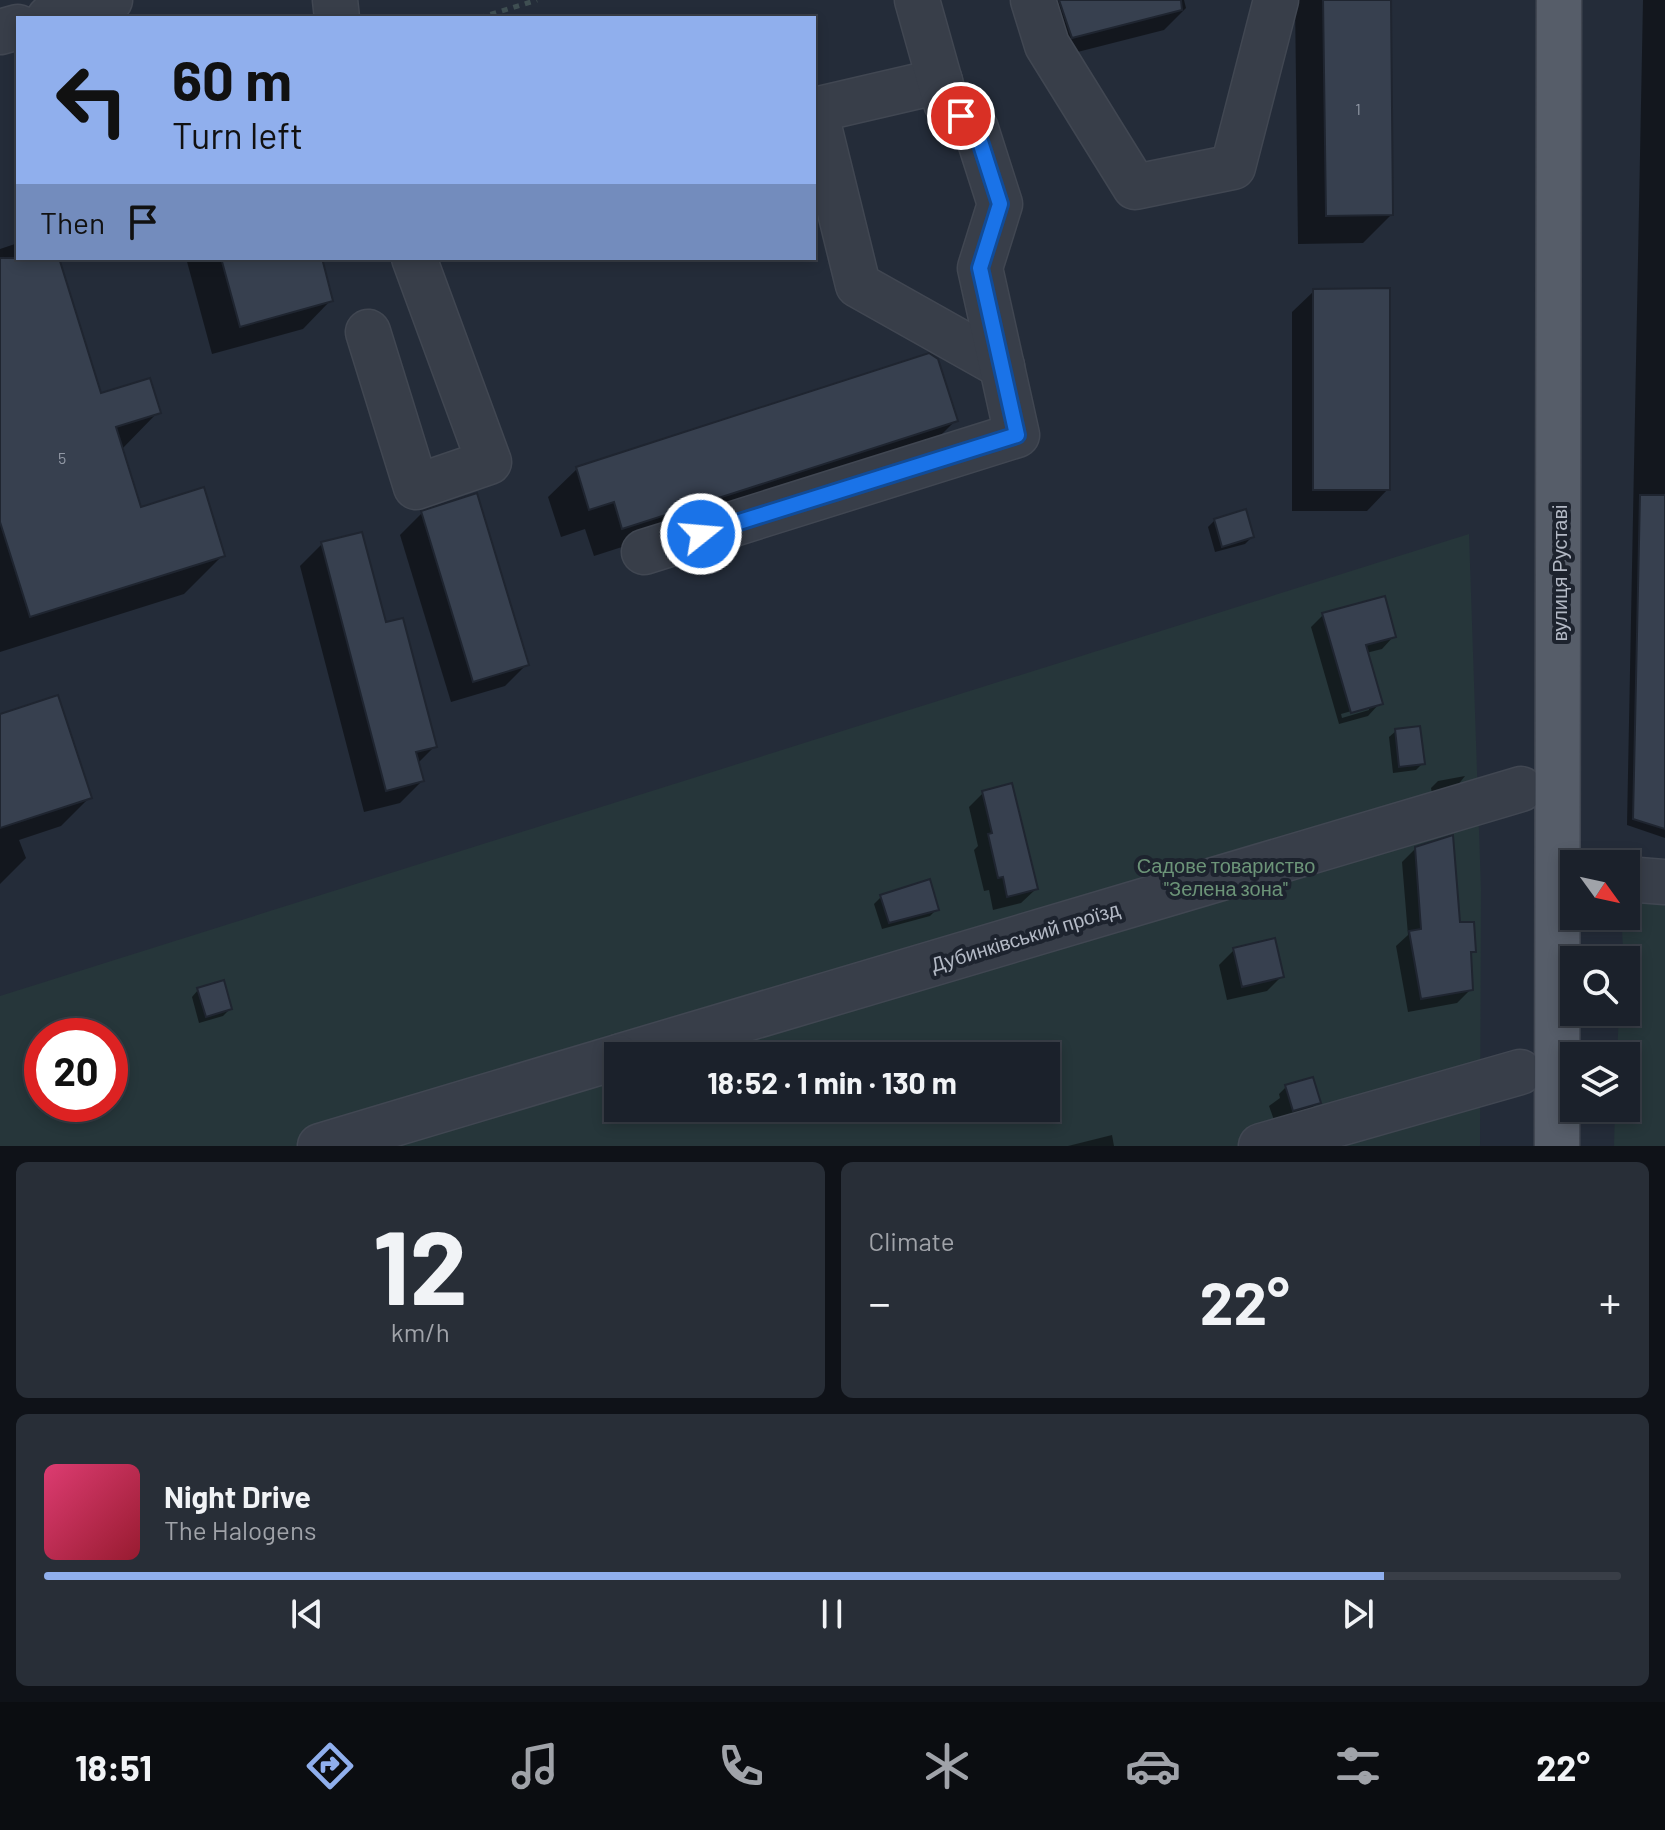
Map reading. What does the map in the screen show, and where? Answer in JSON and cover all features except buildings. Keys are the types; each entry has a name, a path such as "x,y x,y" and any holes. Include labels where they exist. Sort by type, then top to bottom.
{"main road":[{"name":"вулиця Руставі","path":"1559,0 1566,850"},
{"name":"вулиця Руставі","path":"1557,1146 1564,930"}],"street":[{"path":"56,16 110,0"},
{"path":"644,552 1017,435 980,268 1000,204 976,129 946,103 917,0"},
{"path":"1033,0 1047,45 1135,187 1233,167 1276,0"},
{"path":"816,110 940,81"},
{"path":"816,114 858,285 1002,366"},
{"path":"368,332 416,487 489,462 415,260"},
{"name":"Дубинківський проїзд","path":"667,1042 1521,789"},
{"path":"1640,880 1665,882"},
{"name":"Дубинківський проїзд","path":"320,1146 604,1061"},
{"path":"1261,1146 1520,1072"}],"path":[{"path":"485,16 537,0"}],"green space":[{"name":"Садове товариство \"Зелена зона\"","path":"1469,534 1481,890 1480,1146 0,1146 0,996"},
{"path":"1665,897 1665,1146 1614,1146 1615,1122 1640,1122 1640,1042 1618,1042 1618,1026 1640,1026 1640,946 1623,946 1622,930 1640,930 1640,902"}],"route":[{"path":"701,534 1017,435 980,268 1000,204 976,129 961,116"}]}
